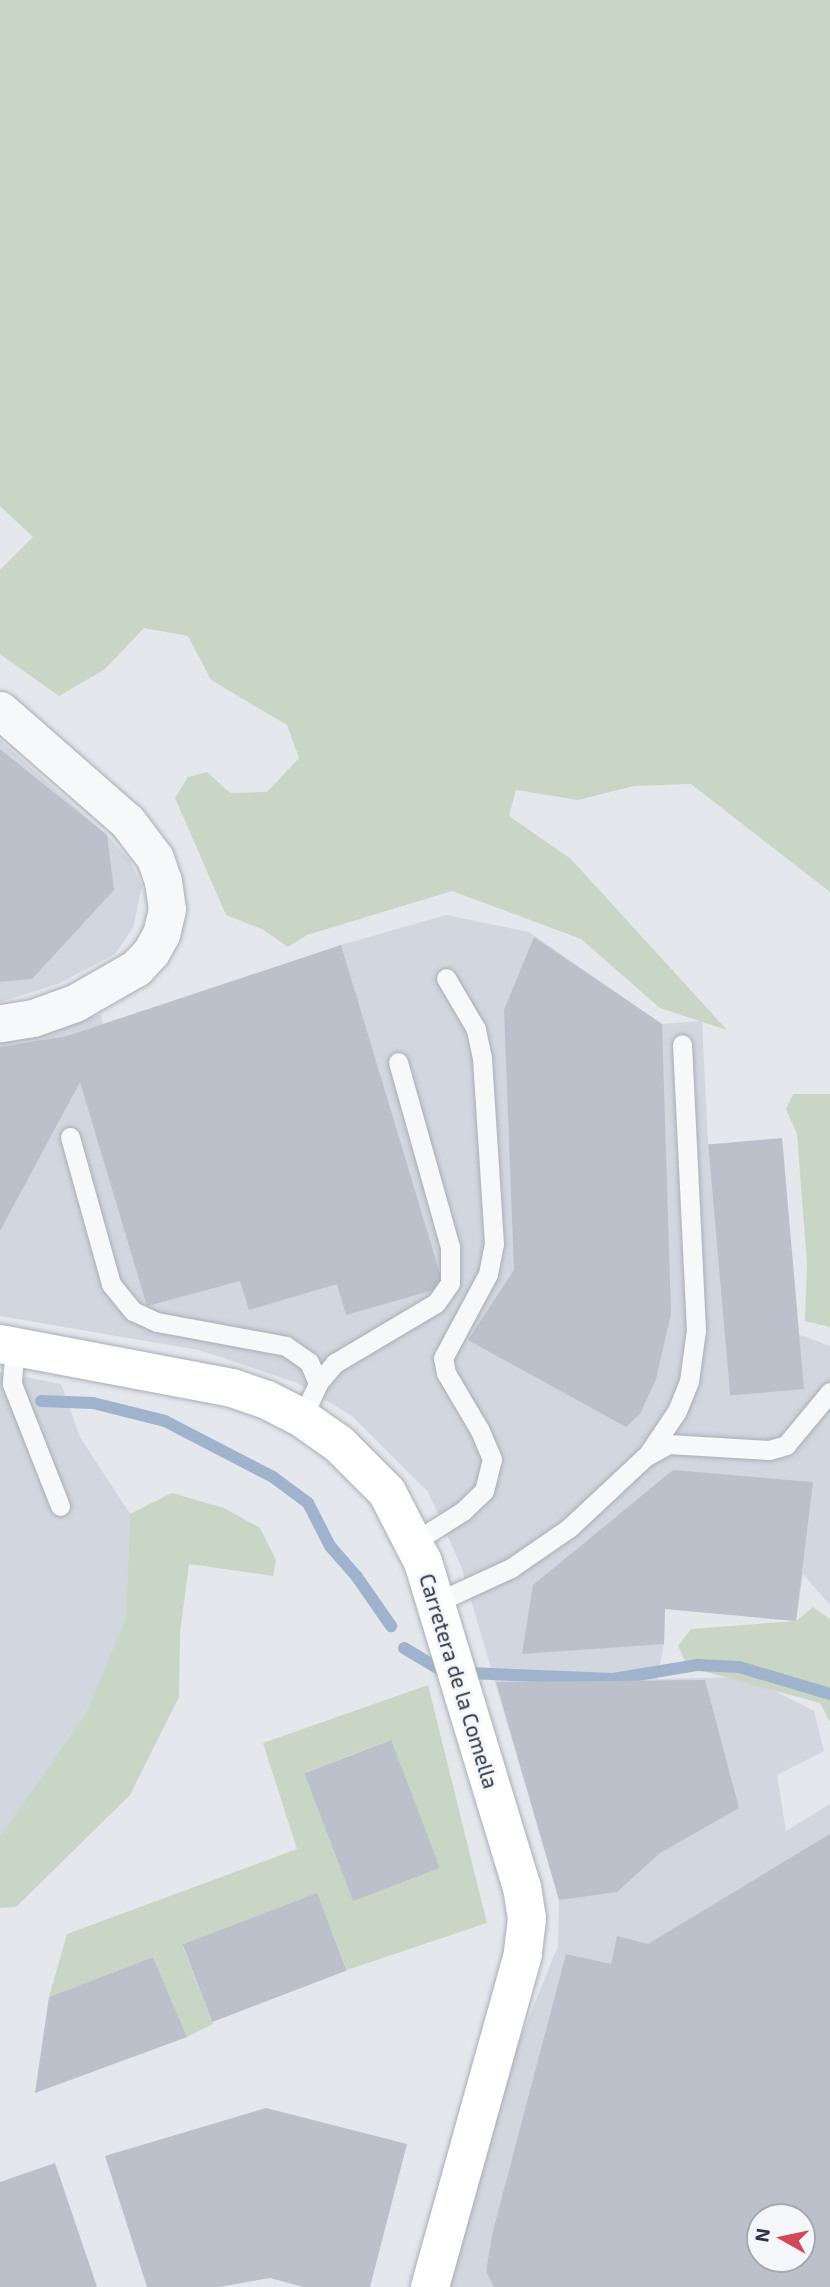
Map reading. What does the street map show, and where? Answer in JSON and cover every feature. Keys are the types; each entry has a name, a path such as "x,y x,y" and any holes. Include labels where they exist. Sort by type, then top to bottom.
{"main road":[{"name":"Carretera de la Comella","path":"8,1346 232,1388 267,1399 302,1418 363,1466 387,1492 414,1542 522,1887 527,1919 523,1954 430,2287"}],"street":[{"path":"0,710 127,821 155,858 163,881 167,909 161,934 152,952 136,968 75,1003 33,1018 0,1023"}],"lane":[{"path":"414,1542 463,1511 484,1491 492,1459 479,1429 446,1373 443,1358 488,1274 494,1244 482,1058 476,1029 446,978"},
{"path":"435,1603 511,1568 569,1528 645,1457 677,1411 689,1381 696,1330 681,1044"},
{"path":"302,1418 318,1383 335,1363 436,1303 450,1283 450,1247 398,1062"},
{"path":"70,1137 111,1284 133,1311 157,1322 286,1346 309,1363 318,1383"},
{"path":"8,1346 12,1384 60,1506"},
{"path":"645,1457 668,1444 769,1450 786,1445 830,1392"}],"shaded area":[{"path":"0,740 107,835 130,861 142,886 133,928 115,954 58,984 0,1002"},
{"path":"446,915 529,932 662,1024 702,1021 708,1144 783,1148 798,1334 830,1346 830,1605 803,1574 796,1621 665,1609 664,1644 657,1679 747,1677 814,1711 824,1751 777,1775 786,1831 830,1804 830,2287 419,2287 558,1946 559,1900 461,1566 428,1492 352,1416 297,1383 199,1350 0,1316 0,1041 42,1034 101,1014 103,1024 341,945"},
{"path":"0,1372 61,1384 80,1437 130,1514 126,1627 81,1723 0,1838"}],"green space":[{"path":"0,0 830,0 830,892 691,784 634,786 578,800 516,790 509,816 571,859 727,1030 660,1008 581,939 452,891 307,935 288,947 262,929 226,915 175,798 188,777 207,772 230,793 267,792 299,758 287,725 211,680 188,636 144,628 105,669 59,696 0,654 0,570 33,537 0,506"},
{"path":"793,1094 830,1094 830,1327 805,1321 807,1263 797,1134 786,1109"},
{"path":"172,1493 224,1508 260,1528 276,1560 273,1576 189,1564 180,1633 179,1697 130,1795 16,1907 0,1908 0,1837 85,1715 126,1619 130,1514"},
{"path":"813,1607 830,1619 830,1722 820,1703 688,1667 678,1646 691,1629 796,1621"},
{"path":"428,1685 487,1923 347,1970 317,1894 183,1947 213,2024 187,2037 153,1957 49,1997 67,1934 297,1849 263,1743","holes":["390,1740 440,1868 354,1901 304,1773"]}],"building":[{"path":"0,749 107,835 114,890 32,979 0,982"},
{"path":"534,937 662,1024 671,1314 656,1379 640,1414 626,1427 468,1340 514,1270 504,1010"},
{"path":"341,945 444,1287 346,1315 337,1284 249,1310 240,1281 147,1306 80,1082 0,1231 0,1047 67,1036"},
{"path":"782,1138 804,1389 730,1395 708,1144"},
{"path":"673,1470 813,1482 796,1621 665,1609 664,1644 522,1654 533,1585"},
{"path":"705,1680 739,1808 660,1853 617,1892 559,1900 496,1682"},
{"path":"391,1740 440,1868 353,1901 304,1773"},
{"path":"830,1834 830,2287 494,2287 486,2271 493,2231 566,1954 611,1964 617,1936 648,1944"},
{"path":"317,1893 347,1970 212,2022 183,1945"},
{"path":"153,1957 187,2037 35,2093 49,1997"},
{"path":"266,2108 407,2144 370,2287 303,2287 270,2278 219,2287 147,2287 105,2156"},
{"path":"55,2163 97,2287 0,2287 0,2182"}],"waterway":[{"path":"41,1401 93,1403 165,1421 273,1477 308,1503 330,1546 357,1577 391,1626"},
{"path":"404,1648 444,1672 613,1679 698,1665 739,1667 830,1694"}]}
